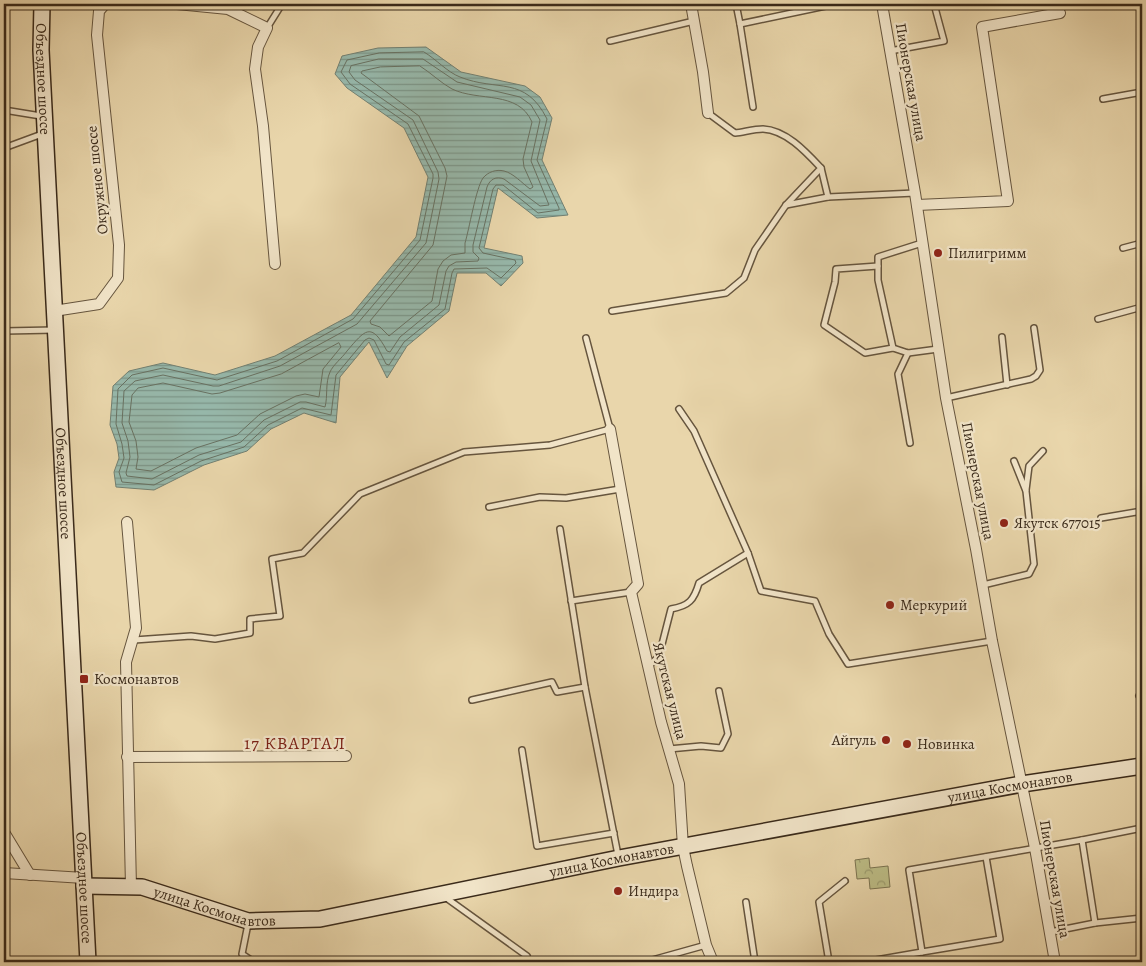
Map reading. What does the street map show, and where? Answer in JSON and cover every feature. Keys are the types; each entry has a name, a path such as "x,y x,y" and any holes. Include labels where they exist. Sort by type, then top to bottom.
{"street":[{"name":"Объездное шоссе","path":"42,4 41,50 44,116 88,962"},
{"name":"Окружное шоссе","path":"54,311 99,304 118,278 119,245 97,35 99,10 105,4"},
{"path":"177,4 228,8 267,28 258,47 255,69 264,126 275,264"},
{"path":"691,4 708,113"},
{"name":"Пионерская улица","path":"882,4 917,205 946,398 983,585 992,641 1035,848 1055,962"},
{"path":"917,205 1008,201 982,27 1060,13"},
{"name":"Якутская улица","path":"610,429 638,584 631,592 679,784 683,847 706,945 713,962"},
{"path":"127,522 136,628 126,662 131,887"},
{"path":"127,757 346,756"},
{"name":"улица Космонавтов","path":"84,882 142,887 248,921 320,919 619,858 1022,784 1142,766"},
{"path":"4,832 30,875"},
{"path":"4,873 84,882"}],"lane":[{"path":"267,28 282,4"},
{"path":"736,4 753,107"},
{"path":"740,24 835,4"},
{"path":"890,52 944,41 934,4"},
{"path":"610,41 694,22"},
{"path":"1103,99 1142,92"},
{"path":"4,110 44,116"},
{"path":"708,113 735,133 764,129 787,137 804,150 821,168 828,197"},
{"path":"4,148 45,133"},
{"path":"612,311 726,293 744,278 755,250 786,205 821,168"},
{"path":"786,205 828,197 915,194"},
{"path":"893,348 878,280 878,257 922,243"},
{"path":"1123,248 1142,243"},
{"path":"878,266 836,269 835,282 824,325 865,353 893,348 908,353 938,349"},
{"path":"1098,319 1142,307"},
{"path":"946,398 1007,385 1036,376 1040,370 1034,328"},
{"path":"4,330 55,330"},
{"path":"1002,337 1007,385"},
{"path":"134,640 191,636 215,639 250,634 250,619 280,616 272,559 303,553 360,494 464,452 550,446 610,429 586,338"},
{"path":"908,353 898,374 910,443"},
{"path":"679,410 694,430 748,553 761,591 815,600 829,634 848,664 992,641"},
{"path":"983,585 1028,574 1034,564 1026,490 1028,466 1043,451"},
{"path":"1014,461 1026,490"},
{"path":"490,507 540,497 566,498 620,489"},
{"path":"1101,518 1142,511"},
{"path":"560,529 585,687 619,858"},
{"path":"649,666 660,656 671,609 683,607 695,596 699,583 748,553"},
{"path":"571,600 631,592"},
{"path":"472,700 552,682 557,692 585,687"},
{"path":"669,750 701,746 722,748 728,734 719,691"},
{"path":"522,750 537,846 614,833"},
{"path":"922,952 908,870 1142,828"},
{"path":"1082,840 1096,923"},
{"path":"876,960 1000,939 986,856"},
{"path":"830,962 819,902 845,881"},
{"path":"441,894 527,956"},
{"path":"746,902 755,962"},
{"path":"1050,932 1096,923 1142,918"},
{"path":"248,921 242,954 254,962"},
{"path":"644,962 706,945"}],"green space":[{"path":"869,858 870,868 888,866 890,887 870,889 869,878 857,879 855,860"}],"water":[{"path":"426,47 461,72 525,86 540,97 552,118 542,160 568,215 537,218 498,188 484,248 522,256 523,263 501,286 486,273 457,273 449,311 407,346 387,378 369,342 340,377 336,423 304,413 271,429 247,451 204,465 154,490 116,487 114,472 119,458 117,444 110,425 113,386 129,371 163,363 215,375 275,356 351,315 416,237 428,177 404,128 347,88 335,74 342,56 378,48"}],"place":[{"name":"Пилигримм","path":"938,253"},
{"name":"Якутск 677015","path":"1004,523"},
{"name":"Меркурий","path":"890,605"},
{"name":"Космонавтов","path":"84,679"},
{"name":"Айгуль","path":"886,740"},
{"name":"Новинка","path":"907,744"},
{"name":"Индира","path":"618,891"}],"district":[{"name":"17 КВАРТАЛ","path":"295,743"}]}
